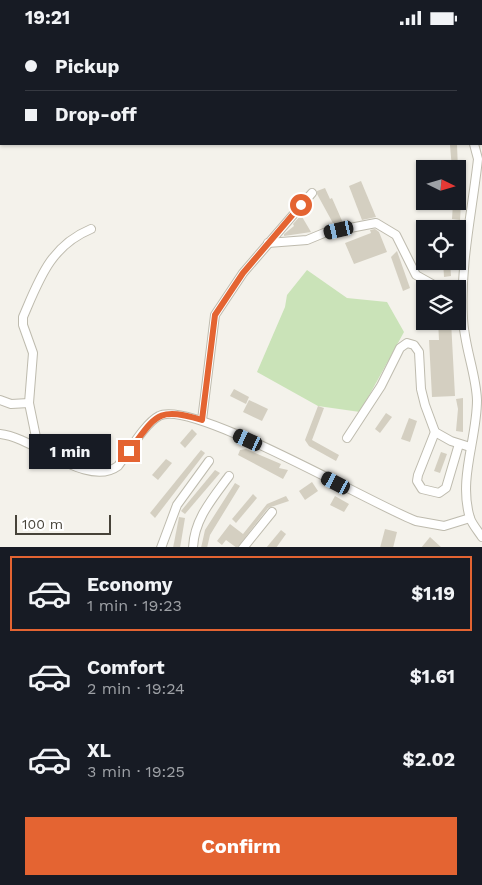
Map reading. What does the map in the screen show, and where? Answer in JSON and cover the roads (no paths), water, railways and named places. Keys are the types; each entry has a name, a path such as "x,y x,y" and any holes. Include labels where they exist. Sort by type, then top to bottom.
{"street":[{"path":"461,280 462,262 478,159 474,145"},
{"path":"202,420 215,315 243,273 312,193"},
{"path":"268,243 308,240 324,233 376,223 396,235 416,275 425,280"},
{"path":"38,447 29,403 32,353 22,325 23,317 47,264 79,234 91,229"},
{"path":"464,330 477,400 470,447 468,499 470,518 482,537"},
{"path":"347,437 381,386 400,348 407,343 414,345 419,352 421,389 435,432 418,475 417,481 422,489 439,493 446,489 459,444"},
{"path":"0,400 11,404 29,403"},
{"path":"0,434 10,435 38,447 80,469 92,471 112,470 158,416 172,413 202,420 416,521 444,526 470,518"},
{"path":"435,432 459,444 470,447"},
{"path":"161,547 177,505 209,461"},
{"path":"193,547 193,536 203,511 229,476"},
{"path":"244,547 272,512"}]}
